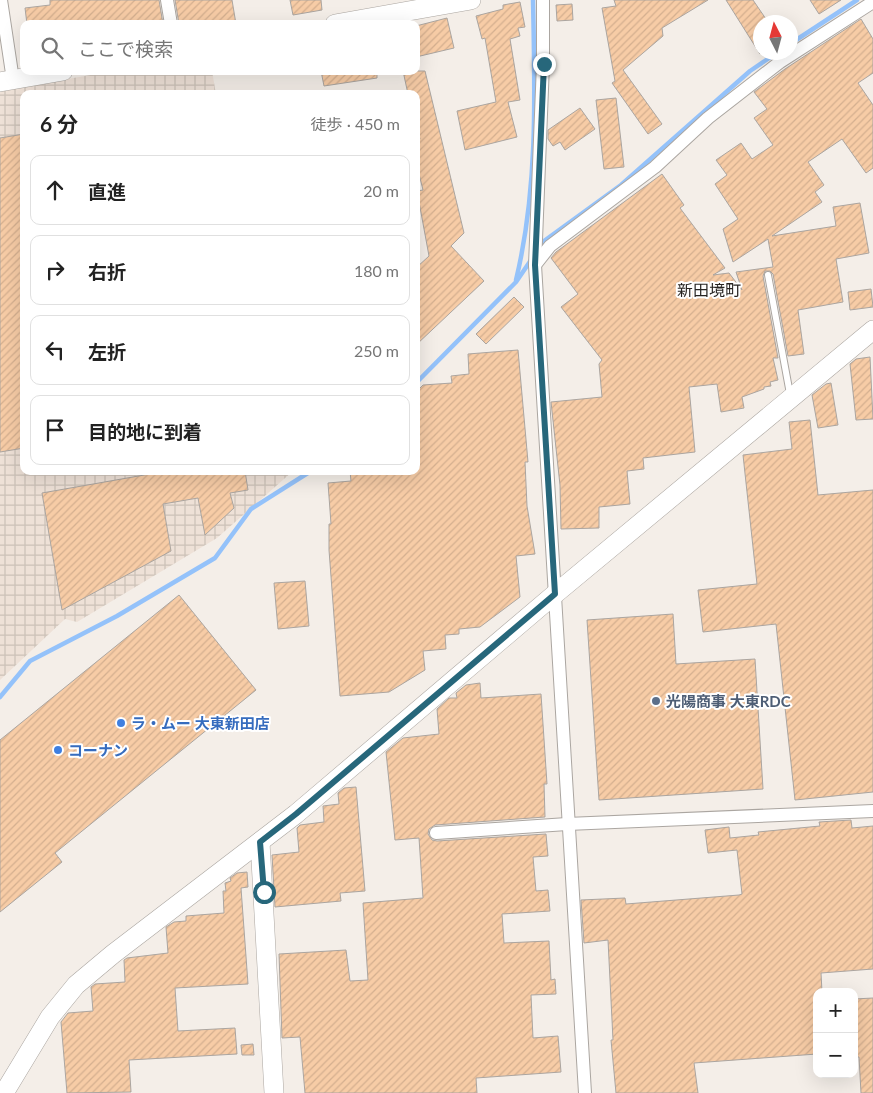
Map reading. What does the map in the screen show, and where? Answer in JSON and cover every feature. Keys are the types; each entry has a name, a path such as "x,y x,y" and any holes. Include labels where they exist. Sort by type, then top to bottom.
{"street":[{"path":"1,0 7,81 41,75"},
{"path":"167,0 170,20"},
{"path":"358,20 471,0"},
{"path":"543,0 544,64 535,265 565,746 567,824 585,1093"},
{"path":"535,265 550,246 655,167 708,118 780,62 873,2"},
{"path":"4,1093 50,1017 76,985 113,954 296,814 555,594 873,330"},
{"path":"436,833 567,824 873,811"},
{"path":"260,842 274,1093"}],"lane":[{"path":"768,275 791,397"}],"shaded area":[{"path":"90,75 213,75 215,90 20,90 20,475 288,475 217,538 77,622 65,619 0,680 0,91"}],"building":[{"path":"50,0 159,0 162,20 26,20 25,8 50,5"},
{"path":"175,0 232,0 235,20 178,20"},
{"path":"290,0 321,0 322,10 293,15"},
{"path":"614,0 708,0 662,28 663,36 623,70 662,124 648,134 612,83 615,81 602,8 616,6"},
{"path":"726,0 753,0 763,15 753,15 753,43"},
{"path":"810,0 841,0 819,14"},
{"path":"520,2 525,27 518,28 520,36 510,39 520,100 508,102 517,137 465,150 457,111 496,102 485,38 482,39 476,16 503,9 503,5"},
{"path":"572,4 573,20 557,21 556,5"},
{"path":"447,18 454,48 420,56 420,25"},
{"path":"861,19 873,39 873,73 858,83 873,105 873,168 866,173 842,139 808,162 824,185 815,192 822,202 772,236 836,226 833,207 860,203 869,253 836,259 843,302 798,310 804,354 788,356 773,274 770,271 765,271 763,276 778,358 773,358 778,380 770,382 771,386 764,387 764,389 742,397 744,408 721,412 717,384 689,387 695,452 643,458 644,469 627,471 630,504 599,507 599,528 561,529 560,485 551,402 602,397 599,364 602,360 561,307 578,294 551,258 556,252 662,174 684,205 680,208 725,268 713,275 729,273 742,290 736,272 773,267 768,239 733,262 723,229 738,219 715,184 727,175 716,160 741,143 752,159 773,145 754,118 767,109 754,92 785,69"},
{"path":"420,71 425,71 464,233 451,246 484,281 420,341 420,264 429,256 420,207 420,190 423,190 420,178 420,90 407,90 404,75 420,75"},
{"path":"322,75 377,75 377,78 324,86"},
{"path":"616,98 624,167 604,169 596,100"},
{"path":"580,108 595,129 565,150 560,142 553,146 548,139 548,130"},
{"path":"20,135 20,449 0,452 0,138"},
{"path":"871,289 873,307 850,310 848,292"},
{"path":"514,297 524,307 486,344 476,334"},
{"path":"518,350 528,462 525,462 527,506 535,554 516,556 520,597 480,627 459,629 459,634 445,635 446,649 423,651 425,670 389,692 340,696 329,550 329,524 331,524 328,483 351,481 350,475 420,475 420,388 423,385 452,383 451,376 469,374 468,354"},
{"path":"870,357 873,419 856,420 850,364 856,359"},
{"path":"831,383 838,425 818,428 812,395 826,384"},
{"path":"810,420 818,495 873,490 873,792 795,800 776,624 703,632 698,590 757,584 743,455 792,449 789,422"},
{"path":"144,475 246,475 248,490 230,493 234,508 205,535 198,498 163,504 171,551 62,610 42,493"},
{"path":"305,581 309,626 278,629 274,583"},
{"path":"179,595 256,690 55,853 62,862 0,912 0,740"},
{"path":"673,614 676,664 755,659 763,789 599,800 587,620"},
{"path":"480,683 481,698 541,694 547,784 544,784 545,817 435,825 429,829 428,834 432,840 437,841 546,834 548,856 533,857 536,891 548,890 550,911 502,914 504,943 549,941 551,980 555,979 556,994 531,995 533,1038 558,1036 561,1072 476,1078 477,1093 305,1093 300,1037 282,1038 279,954 346,950 350,981 368,980 363,903 423,898 419,838 395,840 386,752 403,738 439,734 437,709 449,698 457,698 456,693 466,685"},
{"path":"356,787 365,891 340,893 341,901 275,907 272,855 299,852 297,828 300,825 324,822 323,806 339,804 338,793 344,788"},
{"path":"851,820 852,828 873,826 873,969 821,973 822,988 813,988 813,1054 694,1063 698,1093 616,1093 611,1040 613,1040 608,940 584,943 581,900 625,898 626,904 739,895 742,894 737,850 708,853 705,830 729,827 730,838 759,835 758,832 820,826 819,822"},
{"path":"247,872 248,887 241,888 248,984 175,988 178,1031 235,1028 237,1054 129,1060 131,1092 67,1093 61,1022 68,1013 93,1011 91,987 95,984 125,982 124,960 127,958 168,953 166,927 174,922 186,921 186,916 224,913 223,891 226,891 225,883 231,881 230,878 237,873"},
{"path":"873,998 873,1093 861,1093 858,1057 858,999"},
{"path":"253,1044 254,1055 242,1055 241,1045"}],"waterway":[{"path":"516,280 523,246 532,176 534,141 533,0"},
{"path":"798,39 857,0"},
{"path":"539,250 544,241 621,185 750,71 766,60"},
{"path":"420,379 516,282 531,260"},
{"path":"0,697 30,661 117,616 215,558 251,509 305,475"}],"place":[{"name":"光陽商事 大東RDC","path":"656,701"},
{"name":"ラ・ムー 大東新田店","path":"121,723"},
{"name":"コーナン","path":"58,750"}],"district":[{"name":"新田境町","path":"709,289"}],"route":[{"path":"264,892 260,842 296,814 555,594 535,265 544,64"}]}
